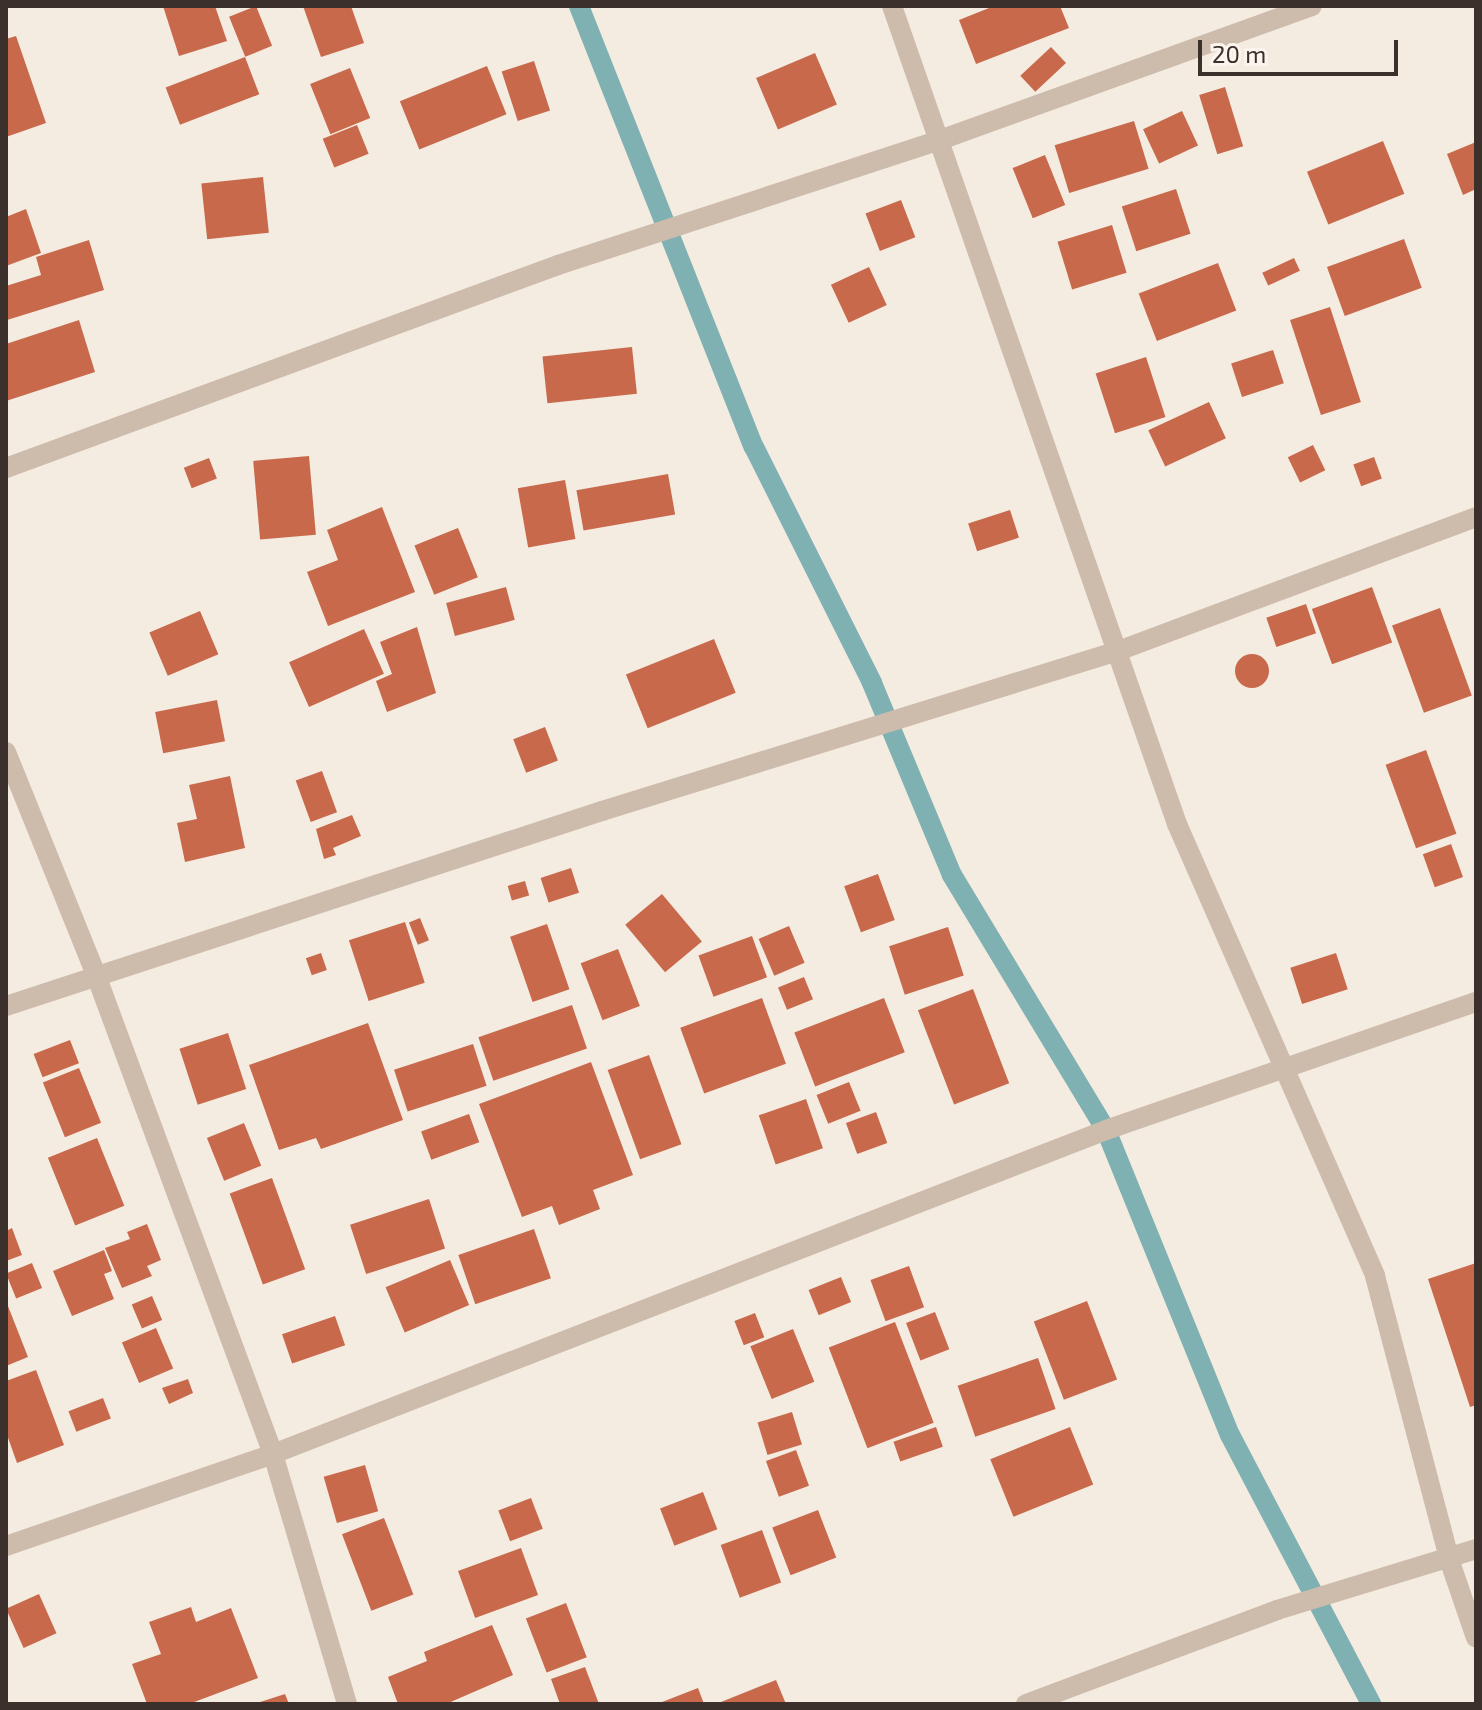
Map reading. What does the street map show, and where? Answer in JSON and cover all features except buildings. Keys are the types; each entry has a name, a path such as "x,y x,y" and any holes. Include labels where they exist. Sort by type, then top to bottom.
{"street":[{"path":"892,6 1177,824 1281,1071 1375,1276 1449,1559 1476,1638"},
{"path":"6,468 558,265 940,140 1312,6"},
{"path":"6,1006 1118,651 1476,517"},
{"path":"6,752 96,975 273,1454 347,1704"},
{"path":"6,1546 273,1454 1106,1130 1476,1002"},
{"path":"1026,1704 1277,1610 1476,1549"}],"waterway":[{"path":"579,6 754,447 872,683 952,875 1106,1130 1230,1435 1371,1704"}]}
